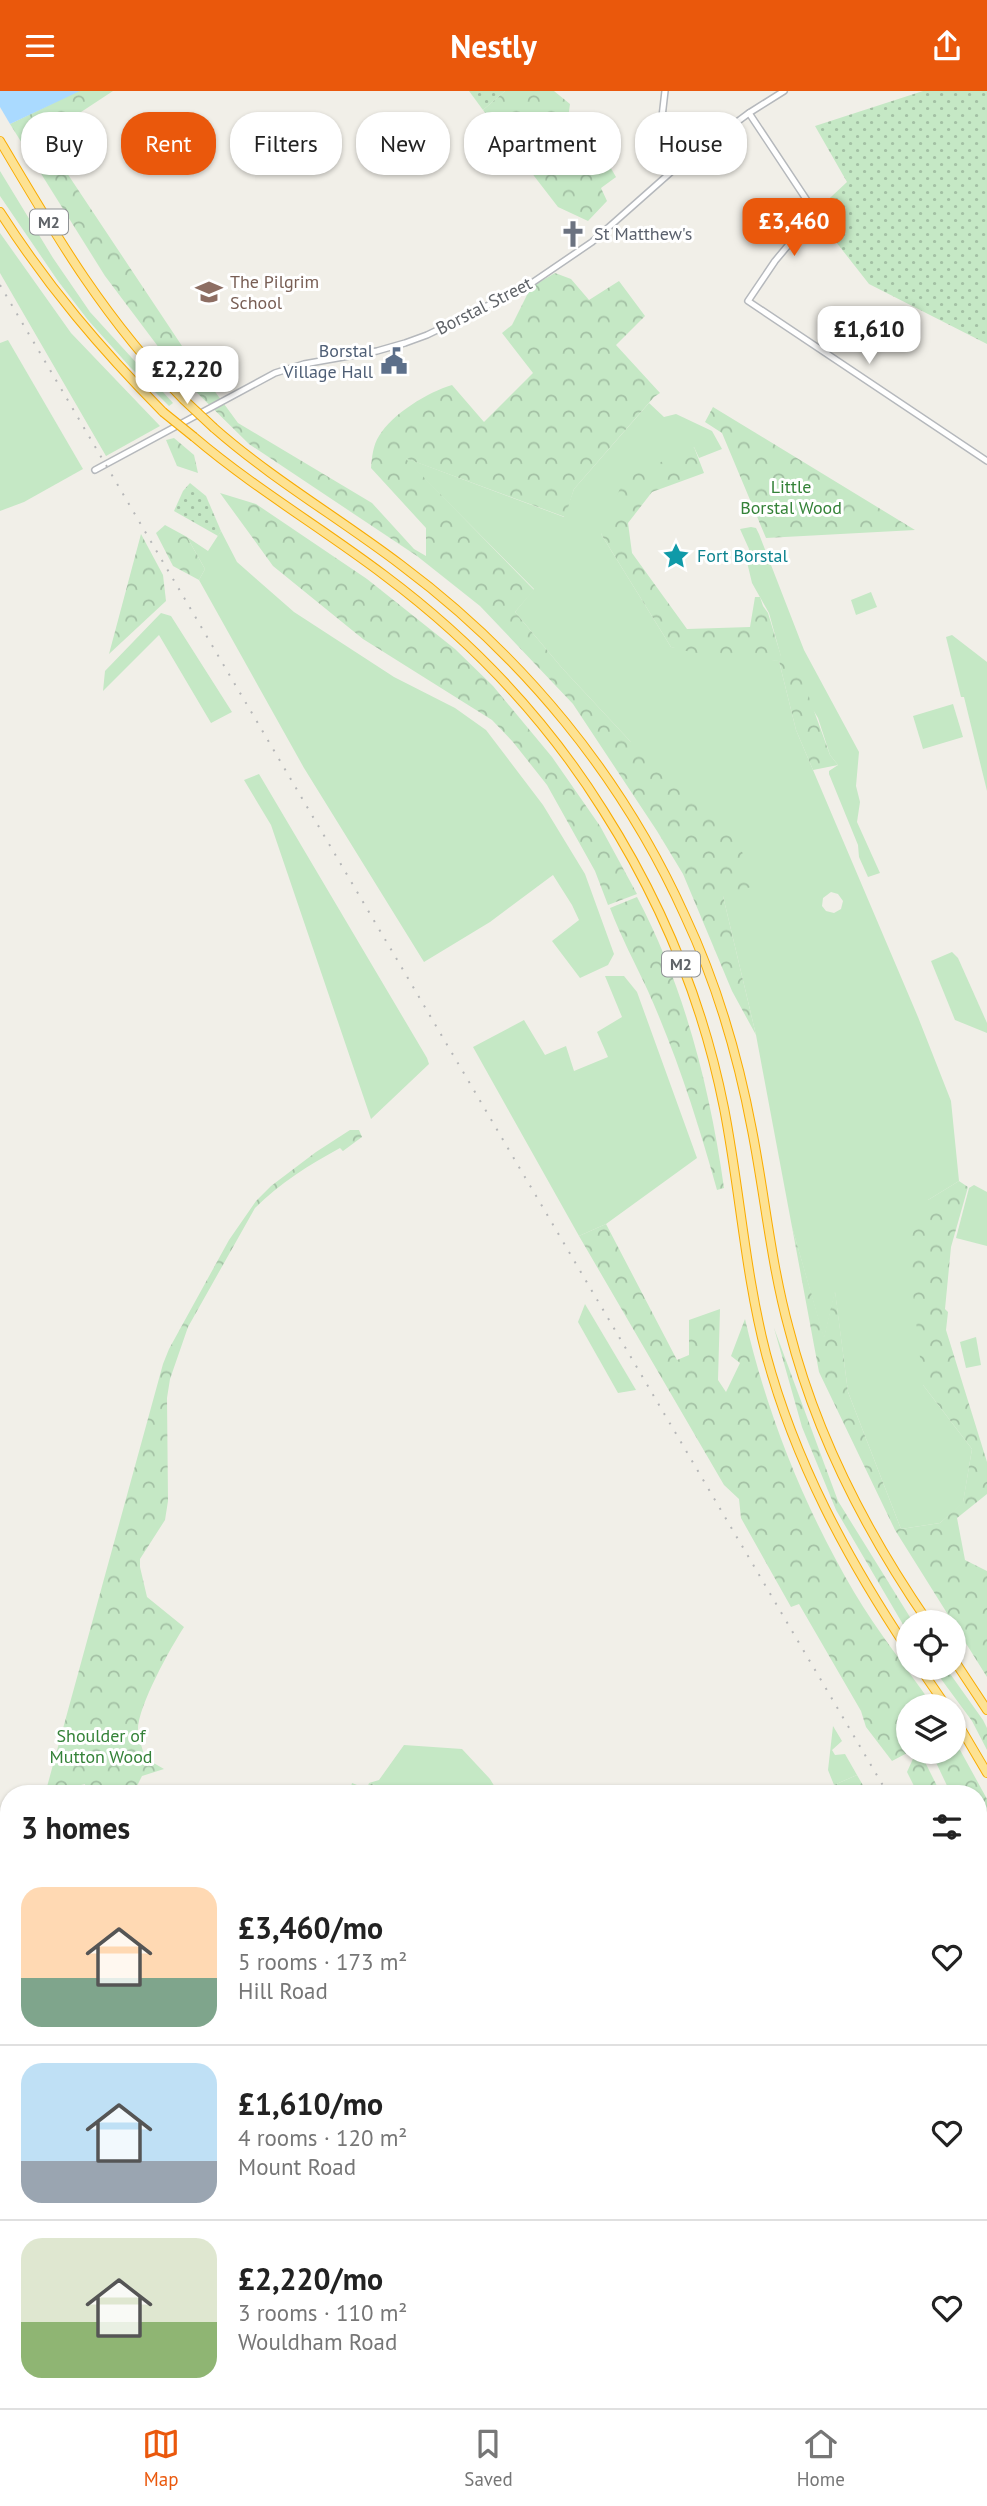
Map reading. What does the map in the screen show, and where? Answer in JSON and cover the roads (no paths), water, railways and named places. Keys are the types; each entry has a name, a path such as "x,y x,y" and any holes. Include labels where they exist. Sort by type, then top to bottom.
{"highway":[{"name":"M2","path":"0,141 99,302 154,370 214,428 277,478 399,563 482,632 523,673 580,740 648,842 694,936 730,1036 752,1131 779,1289 804,1382 849,1491 883,1552 920,1610"},
{"name":"M2","path":"0,212 77,319 163,411 264,492 385,575 464,641 503,680 554,740 621,838 664,923 705,1032 724,1108 756,1309 783,1410 809,1476 837,1535 896,1632"},
{"path":"966,1678 987,1710"},
{"path":"966,1737 987,1773"}],"street":[{"path":"661,112 666,91"},
{"name":"Borstal Street","path":"749,113 772,94 784,91"},
{"path":"749,113 812,209 811,218 775,261 748,301 987,461"},
{"name":"Borstal Street","path":"94,470 275,373 304,364 377,351 405,343 526,287 592,242 668,175"}],"water":[{"path":"0,91 80,91 35,112 21,112 21,119 10,124 0,107"}],"railway":[{"path":"0,285 883,1785"}],"place":[{"name":"St Matthew's","path":"573,234"},
{"name":"The Pilgrim School","path":"209,292"},
{"name":"Borstal Village Hall","path":"394,361"},
{"name":"Fort Borstal","path":"676,556"}],"park label":[{"name":"Little Borstal Wood","path":"791,498"},
{"name":"Shoulder of Mutton Wood","path":"101,1746"}]}
